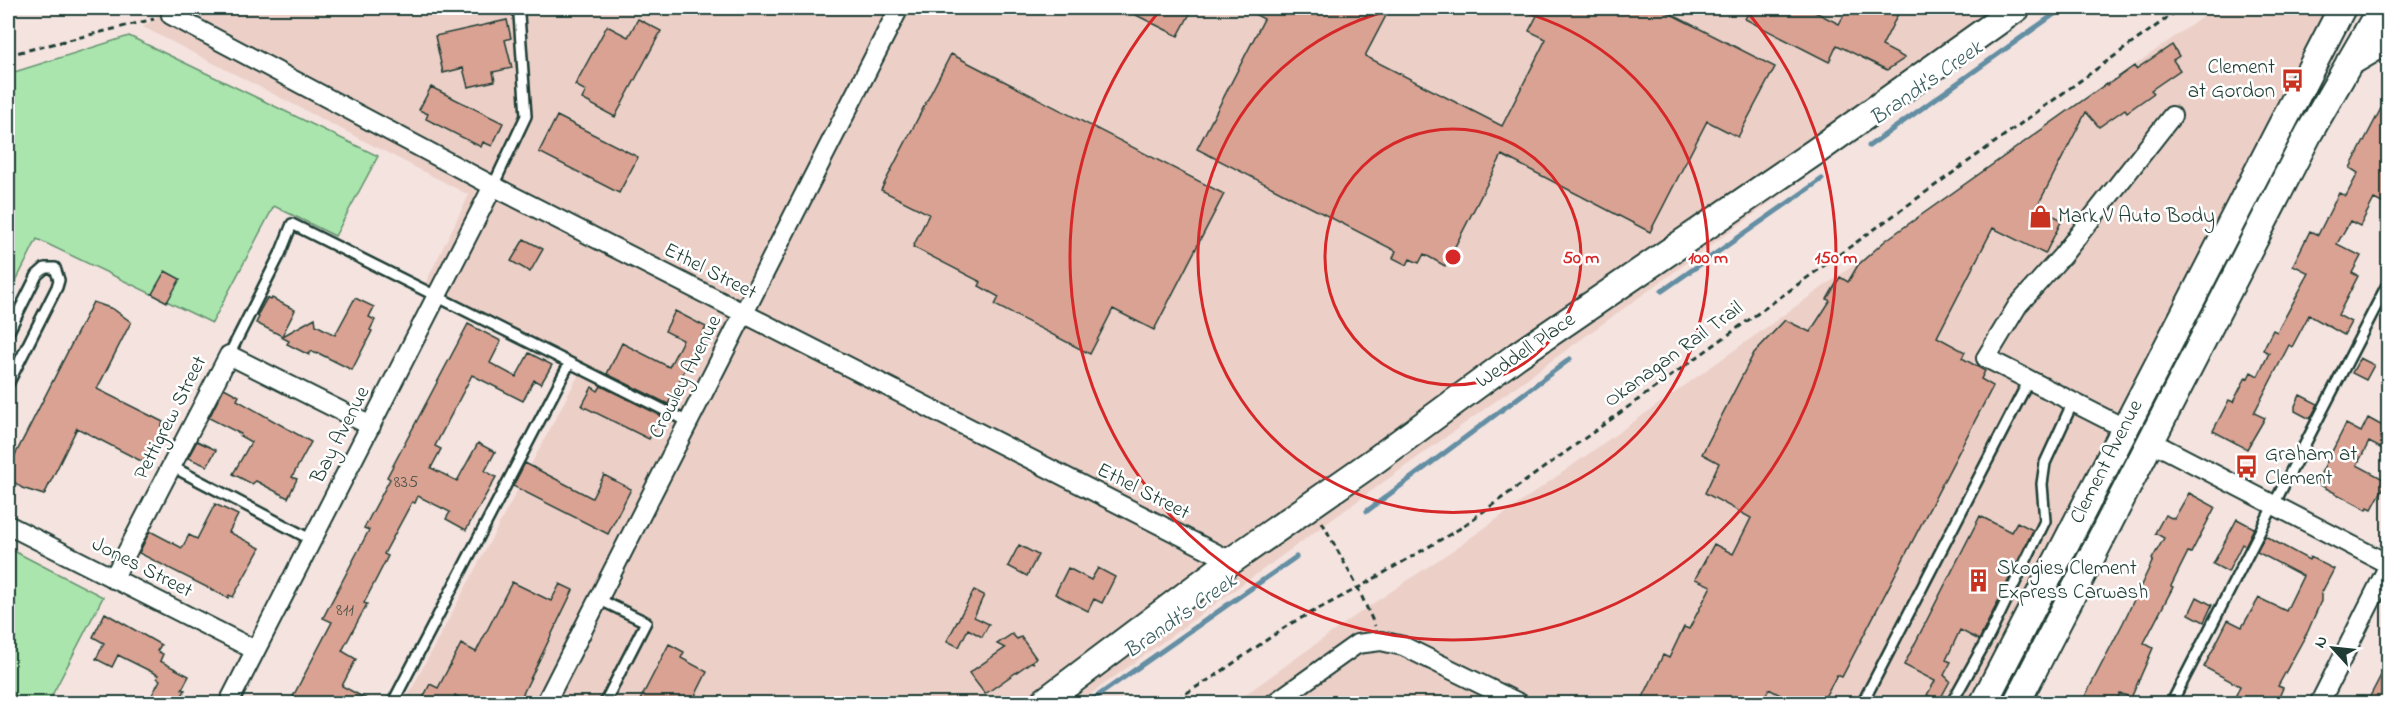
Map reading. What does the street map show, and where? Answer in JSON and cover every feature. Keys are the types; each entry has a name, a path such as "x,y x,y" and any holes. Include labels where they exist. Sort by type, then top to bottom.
{"main road":[{"name":"Weddell Place","path":"1041,704 1231,561 1518,355 1815,152 2017,8"},
{"name":"Clement Avenue","path":"1983,704 2230,220 2342,8"},
{"name":"Clement Avenue","path":"2016,704 2309,133 2381,8"},
{"path":"2349,63 2388,40"},
{"name":"Clement Avenue","path":"2150,441 2146,430 2149,421 2202,312 2230,220"}],"street":[{"name":"Crowley Avenue","path":"545,704 899,8"},
{"name":"Ethel Street","path":"171,15 494,186 1231,561"},
{"path":"2124,428 1986,358 2018,305 2062,256 2172,116"},
{"name":"Bay Avenue","path":"228,704 494,186"},
{"name":"Pettigrew Street","path":"113,579 229,355 371,426"},
{"path":"2150,441 2388,565 2319,704"},
{"name":"Jones Street","path":"8,525 255,650"},
{"path":"1273,704 1357,644 1382,641 1403,646 1521,704"}],"lane":[{"path":"494,186 526,117 519,15"},
{"path":"229,355 280,254 292,224 688,422"},
{"path":"8,333 37,275 45,268 55,268 59,280 57,287 8,384"},
{"path":"2171,704 2388,283"},
{"path":"392,704 569,364"},
{"path":"1862,704 2029,380"},
{"path":"1951,704 1990,634 2045,521 2042,484 2044,463 2073,402"},
{"path":"171,466 312,540"},
{"path":"598,599 646,622 604,704"}],"path":[{"name":"Okanagan Rail Trail","path":"1168,704 1215,676 1288,625 1358,588 1459,529 2181,8"},
{"path":"8,55 171,15"},
{"path":"1312,504 1358,588 1382,641"}],"shaded area":[{"path":"169,8 2039,8 1077,704 404,703 585,363 425,284 469,195 143,27"},
{"path":"2215,8 2359,8 2003,703 1232,704 1362,611 1462,544"}],"green space":[{"path":"129,36 378,156 335,236 274,206 212,323 37,239 8,297 8,74"},
{"path":"8,548 103,597 48,703 8,703"}],"building":[{"path":"1122,8 1193,8 1178,36"},
{"path":"1243,8 1390,8 1365,56 1502,126 1546,39 1529,31 1541,8 1659,8 1775,67 1738,137 1707,121 1650,232 1502,155 1445,266 1424,254 1419,263 1410,259 1407,265 1393,258 1396,251 1197,149 1264,19"},
{"path":"1751,8 1807,8 1839,24 1848,8 1901,8 1882,46 1905,58 1887,70 1837,45 1829,62 1745,19"},
{"path":"638,19 661,31 615,117 582,99 586,91 575,85 607,26 628,37"},
{"path":"507,20 511,38 505,40 512,68 493,72 495,81 468,87 463,68 443,73 435,36"},
{"path":"2172,45 2179,56 2173,60 2180,70 2151,90 2154,93 2127,112 2125,109 2099,127 2086,112 2037,207 2062,220 2045,254 1993,228 1937,337 1965,352 1962,358 1985,371 1981,379 1993,386 1842,677 1837,675 1821,704 1797,704 1769,689 1761,704 1640,704 1663,655 1669,658 1684,627 1689,629 1711,586 1695,579 1714,544 1733,554 1751,518 1705,493 1719,463 1702,454 1754,353 1785,320 1810,332 1830,301 1827,299 1840,277 1848,282 1858,265 1886,240 2106,84 2134,66 2136,69"},
{"path":"951,54 1224,194 1154,330 1113,309 1090,354 995,305 999,297 979,286 981,282 913,247 929,214 881,190"},
{"path":"431,87 503,123 492,146 483,142 481,147 426,119 428,114 419,110"},
{"path":"2388,95 2388,151 2383,162 2388,164 2388,196 2384,204 2374,199 2360,226 2350,221 2337,244 2361,256 2352,273 2358,276 2338,315 2351,322 2344,335 2309,315 2292,347 2289,345 2254,413 2265,418 2247,449 2213,431 2229,400 2233,402 2246,377 2248,378 2251,372 2258,376 2269,353 2263,350 2273,330 2277,332 2309,273 2293,265 2310,231 2318,235 2339,193 2346,196 2358,173 2350,168"},
{"path":"557,116 638,157 619,193 539,152"},
{"path":"524,239 543,249 530,272 511,261"},
{"path":"165,271 180,279 167,302 152,294"},
{"path":"267,298 271,300 272,298 295,310 282,336 256,323 259,317 257,316"},
{"path":"355,298 374,307 369,317 375,320 370,330 372,331 352,370 318,353 311,351 309,355 287,344 289,341 281,337 315,318 316,325 335,335"},
{"path":"93,302 113,309 131,322 97,389 163,422 156,443 143,462 77,428 44,495 22,488 8,477 8,469"},
{"path":"675,311 706,327 668,404 607,374 622,343 669,367 683,340 665,331"},
{"path":"468,324 501,341 490,363 516,377 529,353 552,365 541,384 534,380 523,401 472,375 435,446 441,449 431,468 457,481 478,443 495,452 485,471 496,477 466,530 446,519 450,512 418,496 415,503 412,502 384,554 388,556 364,603 367,604 342,651 356,659 342,686 376,704 289,704 332,622 323,618 369,530 364,528 390,479 387,477"},
{"path":"2360,358 2374,365 2366,380 2352,373"},
{"path":"601,386 662,416 649,439 582,406 592,387 598,391"},
{"path":"224,388 239,396 237,400 311,442 292,477 297,479 288,498 256,481 252,484 233,474 251,442 240,436 241,434 209,418"},
{"path":"2300,395 2318,404 2310,419 2295,411"},
{"path":"2368,418 2388,429 2388,452 2369,442 2357,465 2387,481 2372,509 2368,507 2367,510 2316,483 2346,424 2361,432"},
{"path":"197,441 216,450 207,466 188,458"},
{"path":"525,463 592,498 604,475 631,489 608,534 513,486"},
{"path":"2189,493 2215,507 2191,553 2188,552 2144,643 2153,648 2131,698 2120,693 2115,704 2081,704 2164,538 2155,533 2165,515 2174,519"},
{"path":"215,504 238,515 229,532 260,548 233,597 229,595 228,598 139,553 150,531 182,548 189,535 197,539"},
{"name":"Skogies Clement Express Carwash","path":"1980,516 2011,532 2017,522 2033,530 1979,640 1960,630 1946,660 1951,662 1944,675 1950,681 1939,701 1927,695 1935,681 1904,665"},
{"path":"2237,519 2254,528 2245,546 2242,544 2228,572 2213,564"},
{"path":"2265,536 2309,560 2310,557 2334,569 2321,594 2321,601 2308,631 2278,686 2283,688 2276,704 2232,704 2240,686 2204,667 2228,620 2242,627 2259,598 2286,611 2303,576 2257,552"},
{"path":"1019,545 1038,555 1027,576 1008,566"},
{"path":"1068,568 1091,580 1098,568 1115,577 1102,603 1094,599 1088,611 1055,594"},
{"path":"512,582 551,601 560,584 573,590 518,704 471,704 455,695 451,704 420,704 430,684 438,688 461,644 476,652"},
{"path":"974,590 984,595 974,617 989,624 982,637 968,629 959,647 947,641"},
{"path":"2197,597 2212,605 2204,622 2189,614"},
{"path":"105,613 161,645 157,651 163,654 160,661 189,676 178,704 154,704 156,700 151,697 160,680 157,678 158,675 118,655 112,667 96,659 104,643 93,637"},
{"path":"1012,634 1017,639 1021,637 1036,658 1032,661 1034,663 1031,662 985,694 969,673 1005,648 997,644"},
{"path":"669,644 684,652 681,658 707,672 691,704 638,704"},
{"path":"2388,662 2388,704 2366,704"}],"waterway":[{"name":"Brandt's Creek","path":"1869,146 2063,8"},
{"name":"Brandt's Creek","path":"1662,291 1822,179"},
{"name":"Brandt's Creek","path":"1367,511 1570,359"},
{"name":"Brandt's Creek","path":"1086,704 1296,557"}],"place":[{"name":"Clement at Gordon","path":"2293,80"},
{"name":"Mark V Auto Body","path":"2040,217"},
{"name":"Graham at Clement","path":"2247,467"},
{"name":"Skogies Clement Express Carwash","path":"1979,581"}]}
